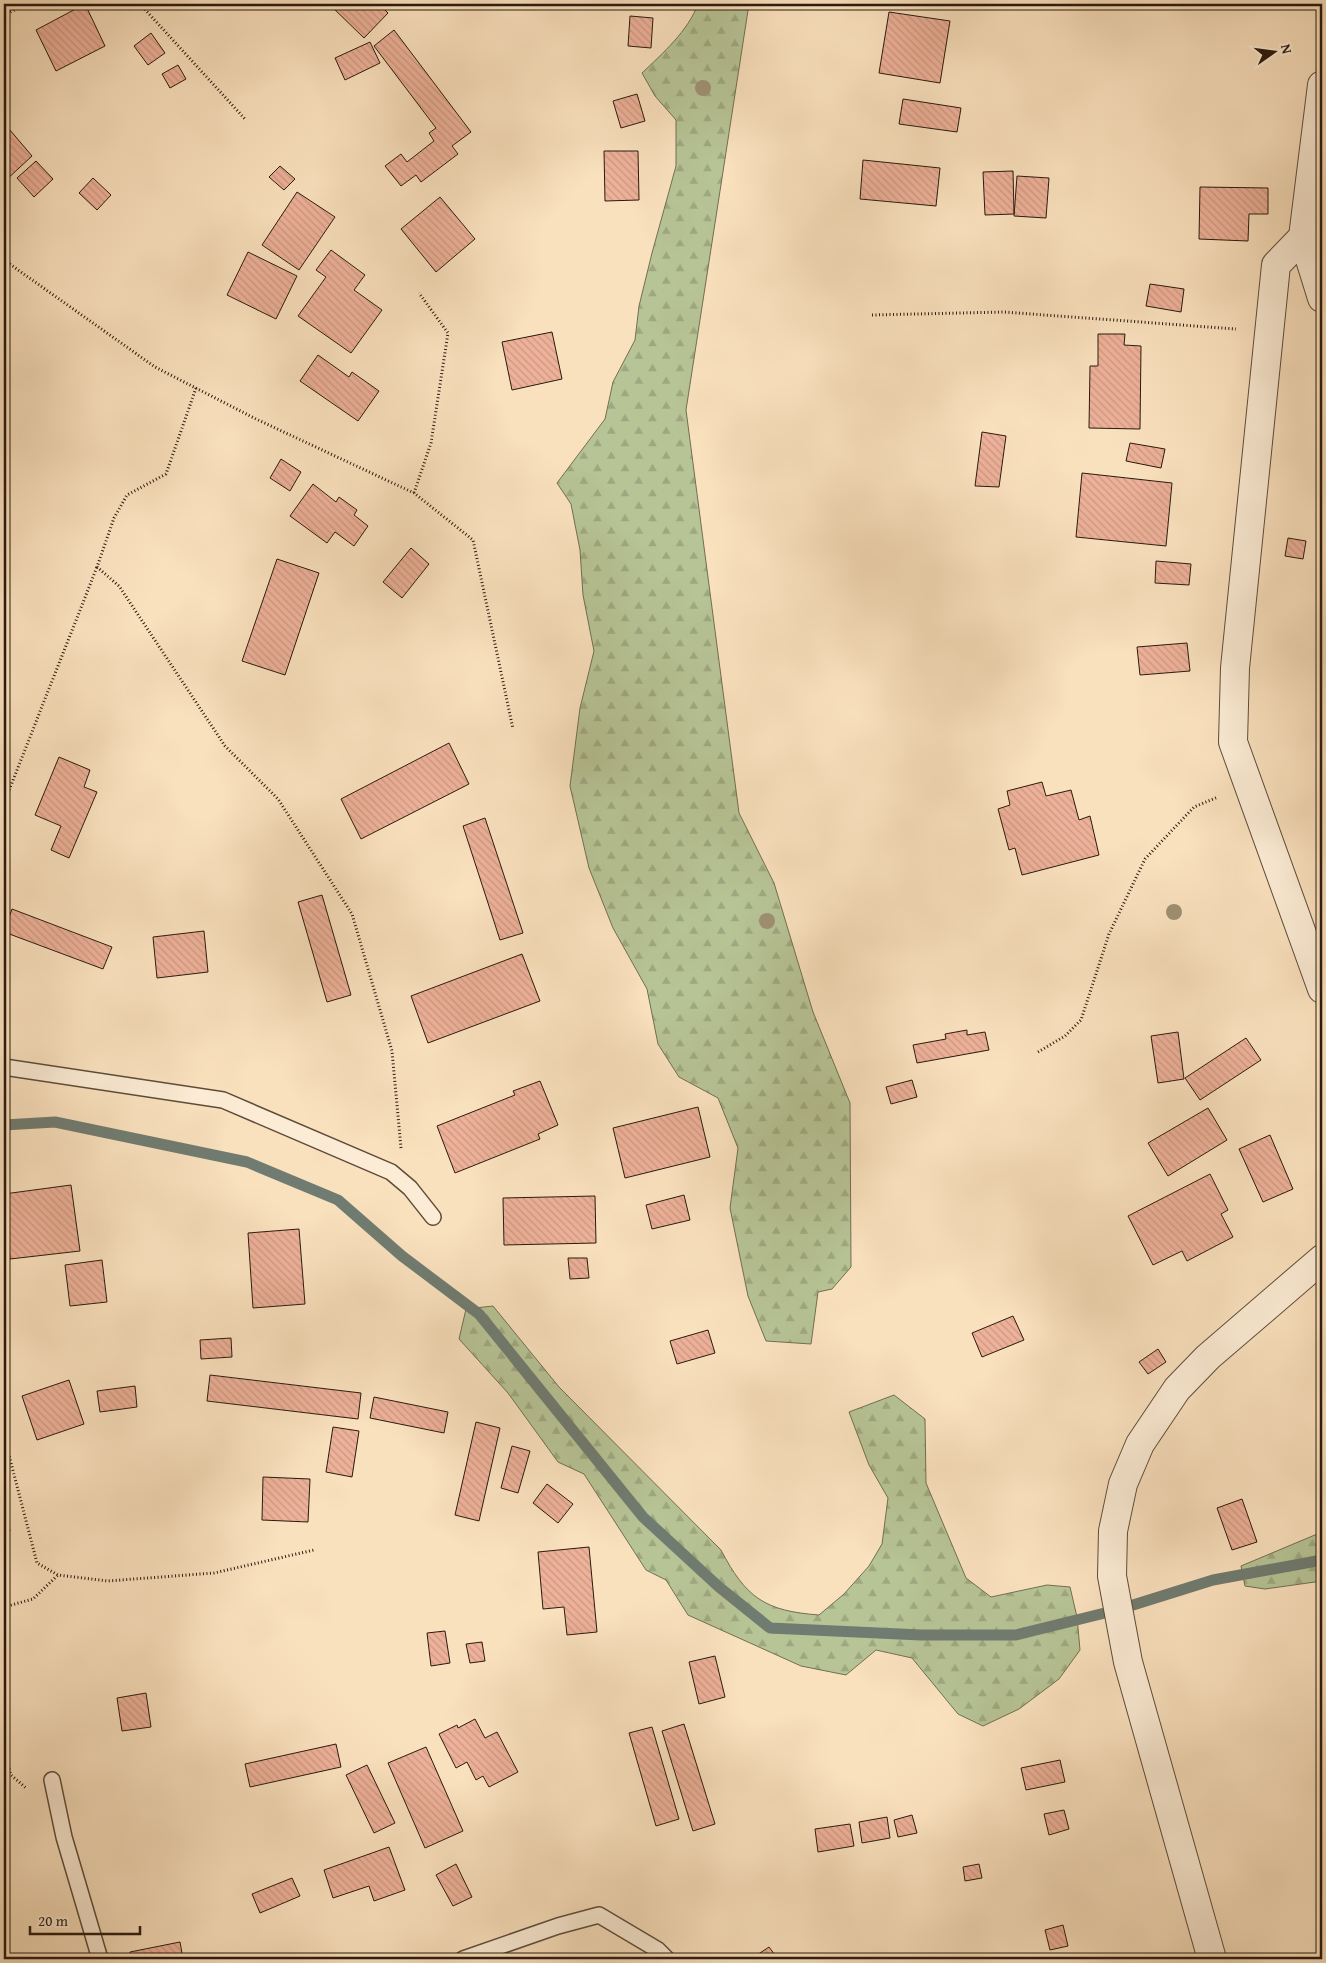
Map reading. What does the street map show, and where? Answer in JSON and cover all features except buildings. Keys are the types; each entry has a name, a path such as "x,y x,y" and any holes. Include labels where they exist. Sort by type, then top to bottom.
{"street":[{"path":"1322,85 1303,237 1322,298"},
{"path":"1303,237 1276,264 1235,668 1233,742 1322,989"},
{"path":"1212,1959 1128,1662 1112,1576 1113,1531 1123,1484 1140,1444 1176,1389 1208,1356 1322,1260"}],"lane":[{"path":"4,1067 223,1100 391,1172 410,1188 433,1218"},
{"path":"52,1780 64,1837 100,1959"},
{"path":"462,1959 558,1926 599,1915 658,1950 668,1959"}],"path":[{"path":"4,15 27,4"},
{"path":"140,4 245,119"},
{"path":"4,260 155,367 256,419 414,493 472,540 513,729"},
{"path":"414,493 431,444 448,333 419,293"},
{"path":"872,315 1004,312 1165,325 1269,330"},
{"path":"4,804 97,567 114,518 127,495 166,474 196,388"},
{"path":"97,567 119,586 225,746 278,799 352,914 392,1051 402,1156 391,1172"},
{"path":"1038,1052 1065,1036 1081,1020 1109,934 1145,859 1194,807 1248,784"},
{"path":"4,1436 37,1563 58,1575 108,1581 214,1573 314,1550"},
{"path":"4,1607 33,1598 58,1575"},
{"path":"4,1752 11,1775 24,1788 52,1780"}],"green space":[{"path":"698,4 749,4 686,410 739,813 774,883 813,1012 850,1103 851,1267 832,1289 818,1292 811,1344 766,1341 748,1296 730,1208 738,1148 718,1098 679,1077 658,1044 647,989 613,928 589,868 570,786 580,708 594,651 583,595 580,550 571,504 557,483 605,419 613,382 635,340 639,306 676,166 676,120 655,96 642,73 681,32 694,14"},
{"path":"493,1306 559,1387 721,1550 739,1580 749,1591 759,1599 784,1610 819,1615 844,1594 869,1566 882,1544 888,1498 869,1465 849,1412 894,1395 925,1419 926,1483 966,1578 991,1597 1047,1585 1070,1587 1077,1617 1080,1650 1059,1679 1019,1709 983,1726 958,1714 912,1658 876,1650 846,1675 801,1666 688,1615 666,1580 646,1570 584,1474 558,1462 508,1393 459,1339 466,1309"},
{"path":"1322,1532 1322,1581 1265,1589 1245,1586 1241,1566"}],"waterway":[{"path":"4,1125 55,1122 247,1162 338,1200 402,1256 479,1314 643,1517 719,1587 770,1628 921,1635 1016,1635 1117,1610 1213,1580 1322,1560"}]}
